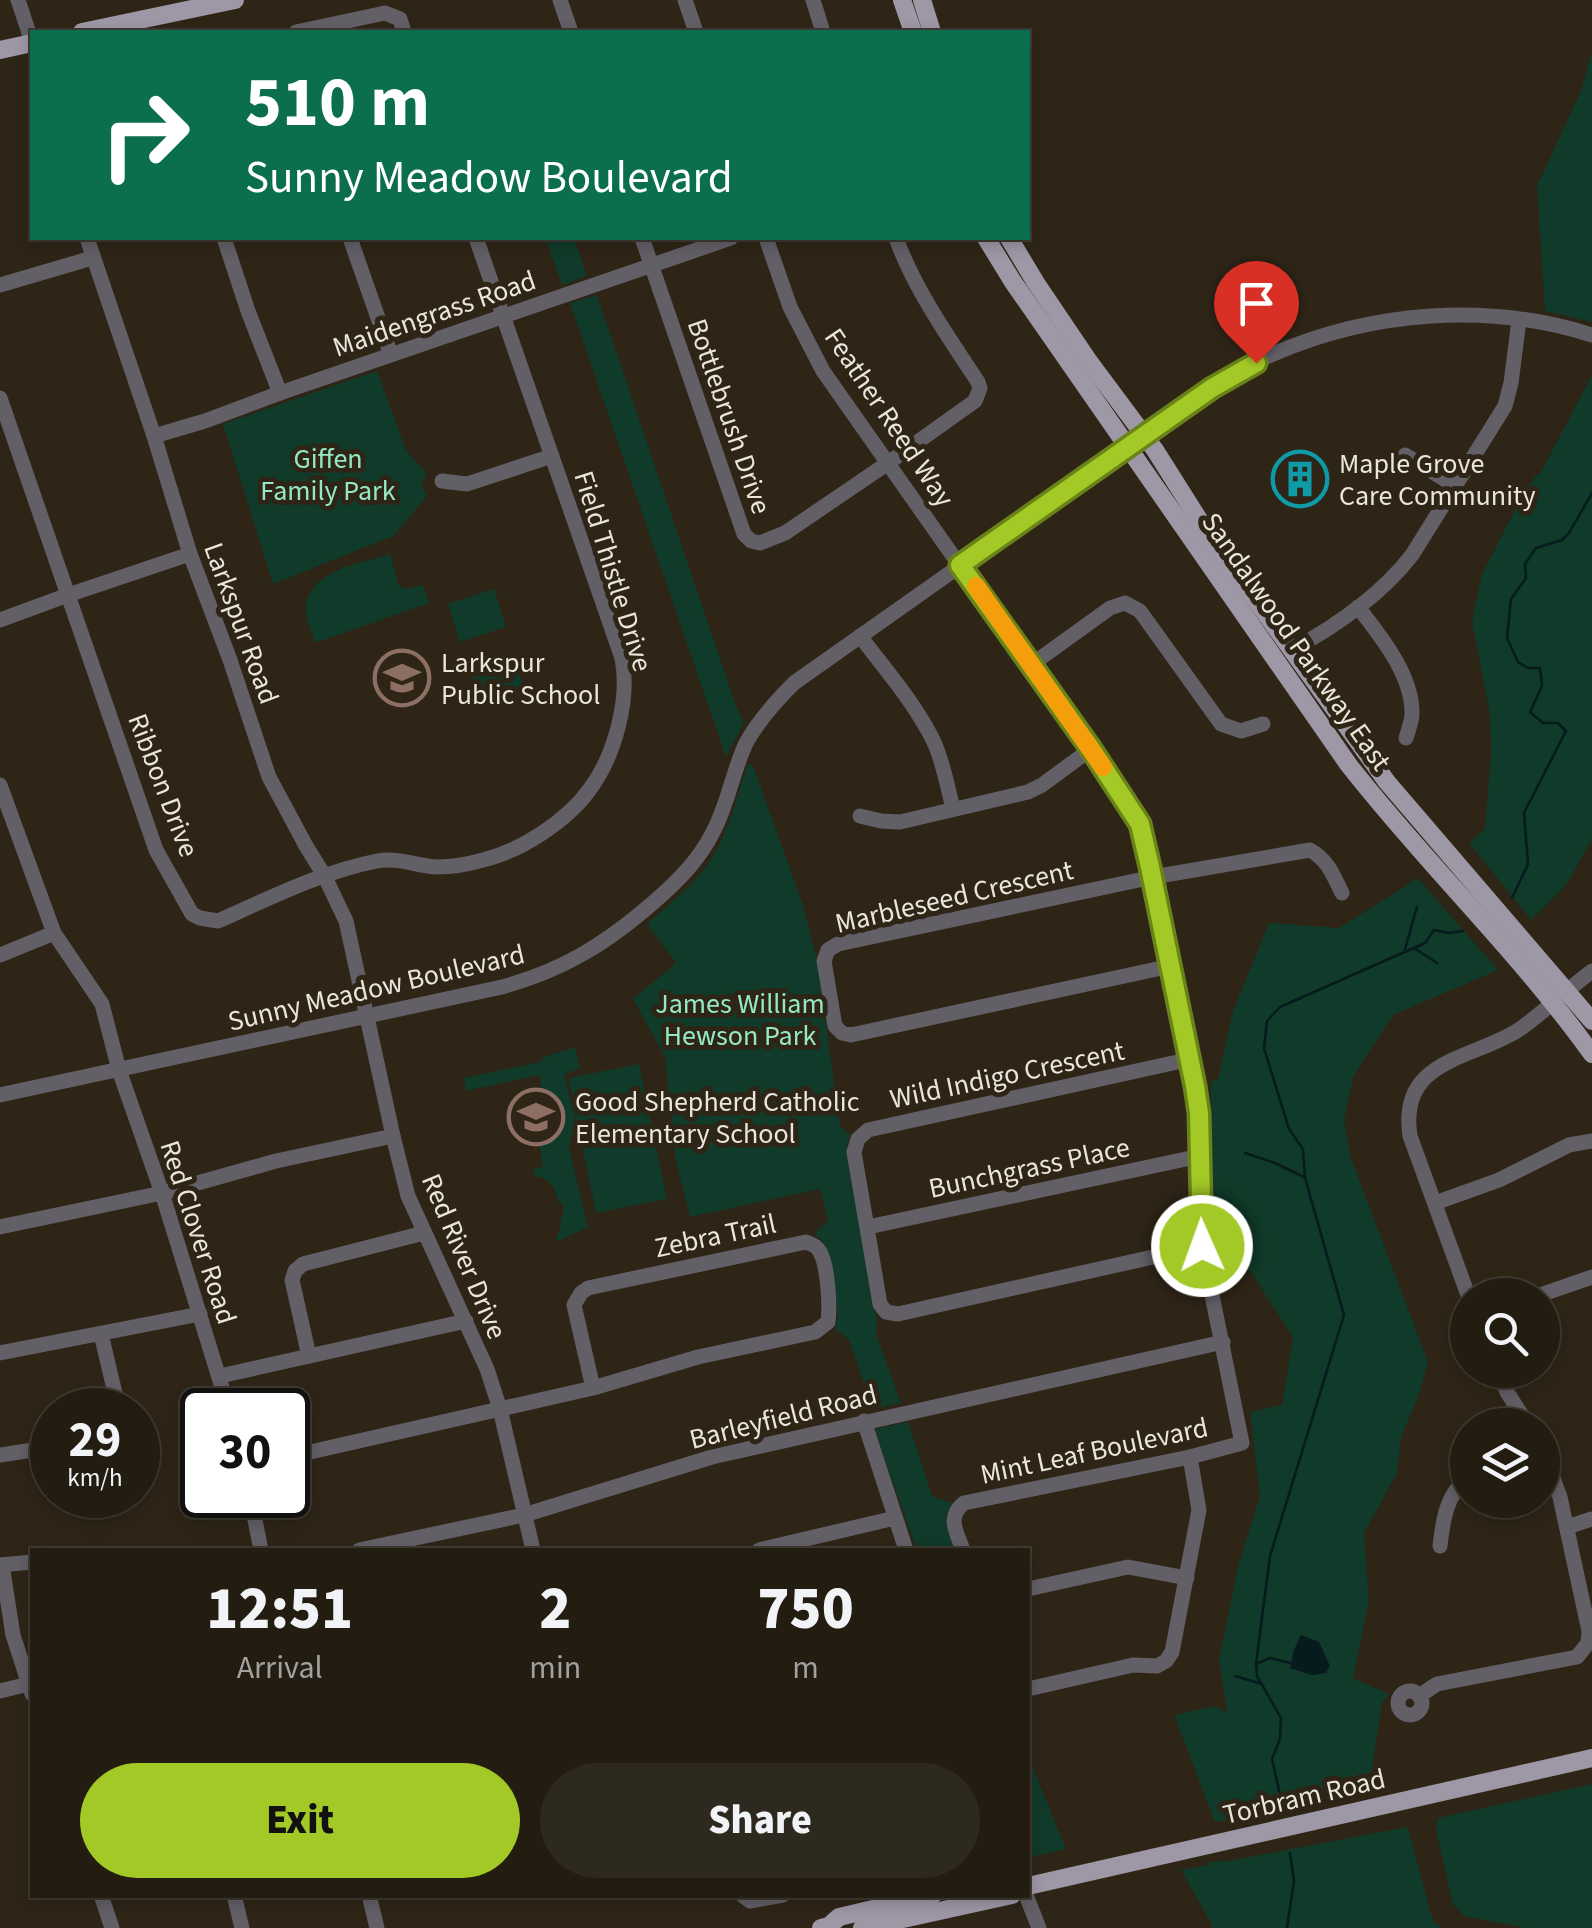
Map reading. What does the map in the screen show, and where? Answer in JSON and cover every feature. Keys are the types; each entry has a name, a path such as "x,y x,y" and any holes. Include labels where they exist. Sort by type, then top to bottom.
{"main road":[{"path":"92,30 235,0"},
{"path":"902,0 912,30"},
{"path":"922,0 931,30"},
{"path":"0,50 30,43"},
{"name":"Sandalwood Parkway East","path":"987,240 1002,267 1370,792 1560,996 1592,1021"},
{"name":"Sandalwood Parkway East","path":"1009,240 1088,360 1145,435 1208,534 1387,782 1560,996 1592,1054"},
{"name":"Torbram Road","path":"1030,1886 1592,1758"},
{"path":"828,1927 839,1917 920,1898"},
{"path":"862,1928 998,1898"}],"street":[{"path":"18,0 30,37"},
{"path":"560,0 570,30"},
{"path":"686,0 695,30"},
{"path":"812,0 822,30"},
{"path":"305,30 385,13 400,19 403,30"},
{"name":"Larkspur Road","path":"88,240 268,778 346,921 368,1016"},
{"path":"225,240 280,393"},
{"path":"351,240 391,354"},
{"name":"Field Thistle Drive","path":"324,875 380,860 437,867 484,860 538,836 572,808 597,778 625,700 622,658 477,240"},
{"path":"643,240 652,265"},
{"name":"Maidengrass Road","path":"154,436 725,240"},
{"name":"Feather Reed Way","path":"767,240 790,307 823,371 960,565"},
{"path":"888,463 975,400 980,388 907,269 897,240"},
{"path":"0,286 92,258"},
{"name":"Bottlebrush Drive","path":"652,265 740,526 750,541 760,543 784,533 888,463"},
{"name":"Sunny Meadow Boulevard","path":"0,1095 523,981 583,956 617,933 676,882 701,852 719,819 747,742 774,704 804,675 1212,388 1271,355 1326,334 1422,316 1519,320 1592,335"},
{"path":"1292,650 1358,607 1396,575 1412,554 1504,406 1519,320"},
{"name":"Ribbon Drive","path":"0,398 156,850 192,914 218,920 324,875"},
{"path":"1405,455 1454,486"},
{"path":"442,482 467,484 552,456"},
{"path":"0,620 190,554"},
{"name":"Mint Leaf Boulevard","path":"960,565 1135,814 1144,838 1191,1059 1199,1113 1202,1246 1242,1444 964,1504 956,1509 952,1520 962,1548"},
{"path":"1031,665 1110,608 1125,603 1140,610 1222,724 1242,731 1263,724"},
{"path":"1358,607 1384,640 1402,674 1412,714 1406,738"},
{"path":"860,636 928,731 953,808"},
{"path":"860,816 900,822 1028,792 1091,749"},
{"name":"Red Clover Road","path":"0,785 54,933 102,1004 119,1070 224,1388"},
{"path":"1153,878 1310,850 1329,866 1342,893"},
{"name":"Marbleseed Crescent","path":"1153,878 838,944 828,950 824,961 835,1026 851,1035 1170,966"},
{"path":"0,955 54,933"},
{"path":"1462,1278 1409,1129 1410,1106 1418,1087 1441,1065 1514,1032 1592,970"},
{"name":"Red River Drive","path":"368,1016 408,1196 487,1369 532,1548"},
{"name":"Wild Indigo Crescent","path":"1191,1059 868,1130 858,1139 854,1152 880,1304 886,1312 898,1314 1202,1246"},
{"path":"0,1227 162,1193 276,1161 392,1136"},
{"path":"1435,1202 1499,1180 1569,1145 1592,1142"},
{"name":"Bunchgrass Place","path":"868,1228 1200,1156"},
{"path":"309,1356 292,1280 296,1270 304,1264 424,1234"},
{"name":"Zebra Trail","path":"310,1452 593,1388 698,1357 814,1332 828,1322 830,1306 821,1254 806,1242 588,1288 574,1305 593,1388"},
{"path":"1560,1288 1592,1277"},
{"path":"0,1353 200,1314"},
{"path":"220,1376 466,1321"},
{"path":"102,1334 114,1388"},
{"name":"Barleyfield Road","path":"396,1546 524,1515 712,1457 1223,1342"},
{"path":"864,1421 905,1548"},
{"path":"0,1454 30,1450"},
{"path":"1030,1689 1132,1666 1158,1666 1166,1661 1172,1652 1199,1510 1190,1457"},
{"path":"1420,1696 1437,1684 1582,1653 1589,1631 1560,1496"},
{"path":"1440,1546 1443,1516 1450,1501"},
{"path":"255,1518 262,1548"},
{"path":"767,1548 895,1518"},
{"path":"1567,1526 1592,1519"},
{"path":"30,1562 1,1565 14,1635 30,1686"},
{"path":"1030,1589 1128,1568 1187,1578"},
{"path":"0,1690 30,1689"},
{"path":"101,1898 112,1928"},
{"path":"235,1898 242,1928"},
{"path":"370,1898 376,1928"},
{"path":"1027,1898 1040,1928"}],"green space":[{"path":"1592,52 1592,322 1545,311 1537,186 1581,91"},
{"path":"546,240 575,240 587,276 562,285"},
{"path":"597,295 744,722 726,757 570,303"},
{"name":"Giffen Family Park","path":"377,371 406,450 427,474 421,485 427,496 393,536 273,584 223,424"},
{"path":"1592,375 1592,839 1566,885 1531,920 1469,843 1485,829 1491,754 1490,715 1472,622 1482,574 1517,499 1525,495 1540,474"},
{"path":"390,554 399,586 405,589 423,585 429,603 315,643 306,609 310,592 340,569"},
{"path":"494,589 506,627 460,642 448,604"},
{"path":"512,652 525,689 481,704 468,667"},
{"name":"James William Hewson Park","path":"748,763 753,766 802,902 817,960 840,1126 850,1135 847,1146 872,1304 877,1315 876,1334 901,1403 873,1409 849,1340 835,1329 838,1315 827,1249 814,1234 828,1220 820,1189 690,1217 675,1158 665,1057 633,999 676,963 647,924 688,887 717,850"},
{"path":"1418,878 1498,970 1393,1015 1353,1077 1344,1120 1351,1158 1428,1362 1401,1437 1397,1473 1364,1533 1369,1602 1353,1678 1389,1694 1382,1703 1369,1788 1215,1822 1174,1715 1216,1706 1227,1713 1219,1659 1239,1563 1260,1496 1250,1412 1282,1405 1293,1337 1221,1226 1212,1226 1211,1082 1218,1079 1233,1011 1269,923 1339,928"},
{"path":"575,1047 580,1069 564,1074 577,1126 569,1078 639,1064 667,1199 596,1213 580,1134 571,1137 569,1148 588,1227 558,1241 562,1202 559,1203 552,1185 535,1176 533,1169 543,1167 534,1114 545,1110 539,1075 466,1091 464,1078 540,1062 544,1057"},
{"path":"908,1422 932,1496 952,1503 946,1515 955,1548 916,1548 876,1429"},
{"path":"1030,1761 1066,1849 1030,1857"},
{"path":"1592,1784 1592,1928 1526,1928 1464,1916 1453,1904 1436,1830 1438,1818"},
{"path":"1408,1827 1430,1911 1434,1922 1442,1928 1212,1928 1181,1870 1209,1862"}],"water":[{"path":"1301,1635 1319,1642 1330,1666 1326,1673 1312,1675 1290,1668"}],"waterway":[{"path":"1512,898 1528,864 1524,813 1566,731 1558,723 1543,723 1530,712 1542,686 1540,668 1528,668 1518,662 1507,638 1511,599 1526,578 1525,564 1536,548 1562,540 1592,493"},
{"path":"1405,949 1417,907"},
{"path":"1280,1795 1272,1759 1280,1739 1281,1718 1257,1676 1256,1664 1270,1556 1344,1315 1305,1178 1303,1149 1289,1129 1264,1048 1267,1021 1280,1007 1425,943 1434,930 1463,931"},
{"path":"1414,948 1437,963"},
{"path":"1245,1153 1304,1177"},
{"path":"1256,1664 1270,1658 1290,1663"},
{"path":"1235,1676 1262,1684"},
{"path":"1287,1928 1294,1881 1290,1853"}],"slow traffic":[{"path":"976,586 1103,767"}],"place":[{"name":"Maple Grove Care Community","path":"1300,479"},
{"name":"Larkspur Public School","path":"402,678"},
{"name":"Good Shepherd Catholic Elementary School","path":"536,1117"}],"route":[{"path":"1202,1246 1199,1113 1140,824 960,565 1212,388 1256,363"}]}
